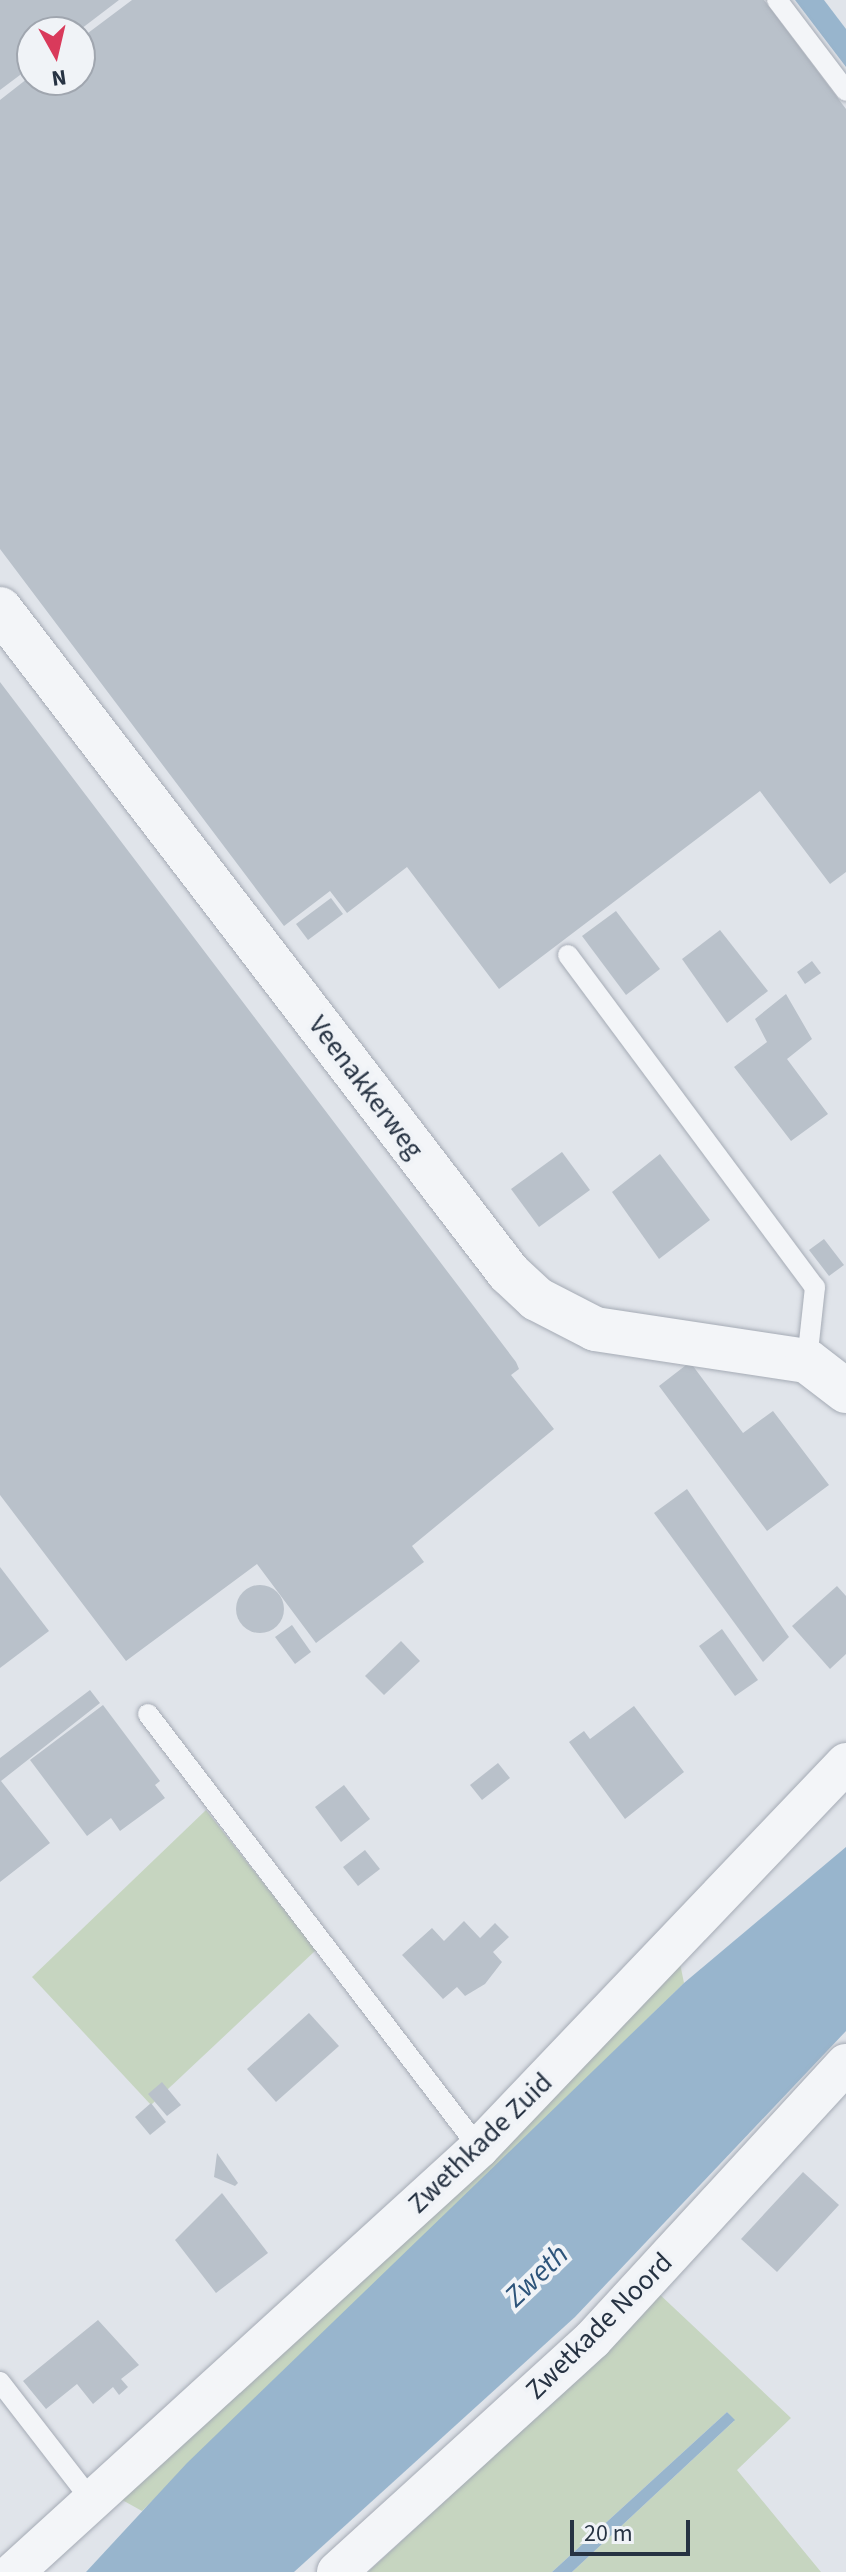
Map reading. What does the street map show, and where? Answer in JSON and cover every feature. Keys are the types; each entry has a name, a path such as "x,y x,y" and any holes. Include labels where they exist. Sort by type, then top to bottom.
{"street":[{"name":"Veenakkerweg","path":"0,609 527,1290 595,1329 807,1361 846,1391"},
{"name":"Zwethkade Zuid","path":"14,2572 479,2148 846,1763"},
{"name":"Zwetkade Noord","path":"337,2572 592,2340 846,2064"}],"lane":[{"path":"777,0 846,91"},
{"path":"568,955 815,1287 807,1361"},
{"path":"148,1714 479,2148"},
{"path":"0,2382 92,2501"}],"green space":[{"path":"206,1810 316,1950 151,2105 32,1977"},
{"path":"675,1939 684,1983 142,2511 97,2486"},
{"path":"656,2291 791,2418 737,2470 821,2572 572,2572 734,2421 727,2412 552,2572 368,2572 569,2386"}],"water":[{"path":"795,0 824,0 846,29 846,67"},
{"name":"Zweth","path":"846,1847 846,2031 575,2317 294,2572 86,2572 187,2463 684,1983"},
{"path":"727,2412 735,2420 572,2572 552,2572"}],"building":[{"path":"0,0 119,0 96,18 16,16 16,78 0,90"},
{"path":"132,0 764,0 846,109 846,872 830,884 760,791 499,989 407,867 347,913 330,891 284,926 0,549 0,100 16,88 16,96 96,96 96,27"},
{"path":"0,682 516,1362 519,1369 511,1375 554,1429 412,1546 424,1562 316,1643 257,1564 126,1661 0,1495"},
{"path":"331,898 343,914 308,940 296,924"},
{"path":"616,911 660,969 626,995 582,936"},
{"path":"720,930 768,991 727,1023 682,959"},
{"path":"812,961 821,973 805,984 797,972"},
{"path":"786,994 812,1039 787,1059 828,1114 791,1141 734,1067 767,1042 755,1019"},
{"path":"562,1152 590,1190 539,1227 511,1189"},
{"path":"660,1154 710,1220 659,1259 612,1192"},
{"path":"824,1239 844,1265 829,1276 809,1250"},
{"path":"690,1362 743,1433 773,1411 829,1485 767,1531 659,1386"},
{"path":"687,1489 789,1637 763,1662 654,1513"},
{"path":"0,1567 49,1631 0,1668"},
{"path":"260,1585 277,1592 284,1609 277,1626 260,1633 243,1626 236,1609 243,1592"},
{"path":"837,1586 846,1596 846,1654 830,1669 792,1626"},
{"path":"292,1625 311,1652 295,1664 275,1637"},
{"path":"722,1629 758,1680 735,1696 699,1646"},
{"path":"401,1641 420,1661 384,1695 365,1676"},
{"path":"90,1690 100,1703 1,1781 50,1843 0,1882 0,1758"},
{"path":"103,1705 160,1781 155,1785 165,1798 120,1831 111,1818 87,1836 30,1760"},
{"path":"634,1706 684,1772 625,1819 569,1742 584,1731 590,1739"},
{"path":"498,1763 510,1778 482,1800 470,1785"},
{"path":"344,1785 370,1819 341,1842 315,1807"},
{"path":"365,1850 380,1869 358,1886 343,1867"},
{"path":"464,1921 480,1938 495,1923 509,1937 493,1952 502,1962 485,1984 465,1996 457,1987 443,1999 402,1955 432,1928 444,1941"},
{"path":"309,2013 339,2046 276,2102 247,2069"},
{"path":"162,2082 181,2105 167,2116 148,2094"},
{"path":"151,2103 166,2122 150,2135 135,2117"},
{"path":"217,2153 238,2183 235,2186 214,2177"},
{"path":"803,2172 839,2205 777,2272 741,2239"},
{"path":"222,2193 268,2253 216,2293 175,2240"},
{"path":"98,2320 139,2365 121,2379 128,2387 119,2395 113,2387 93,2404 77,2384 46,2409 23,2381"}]}
